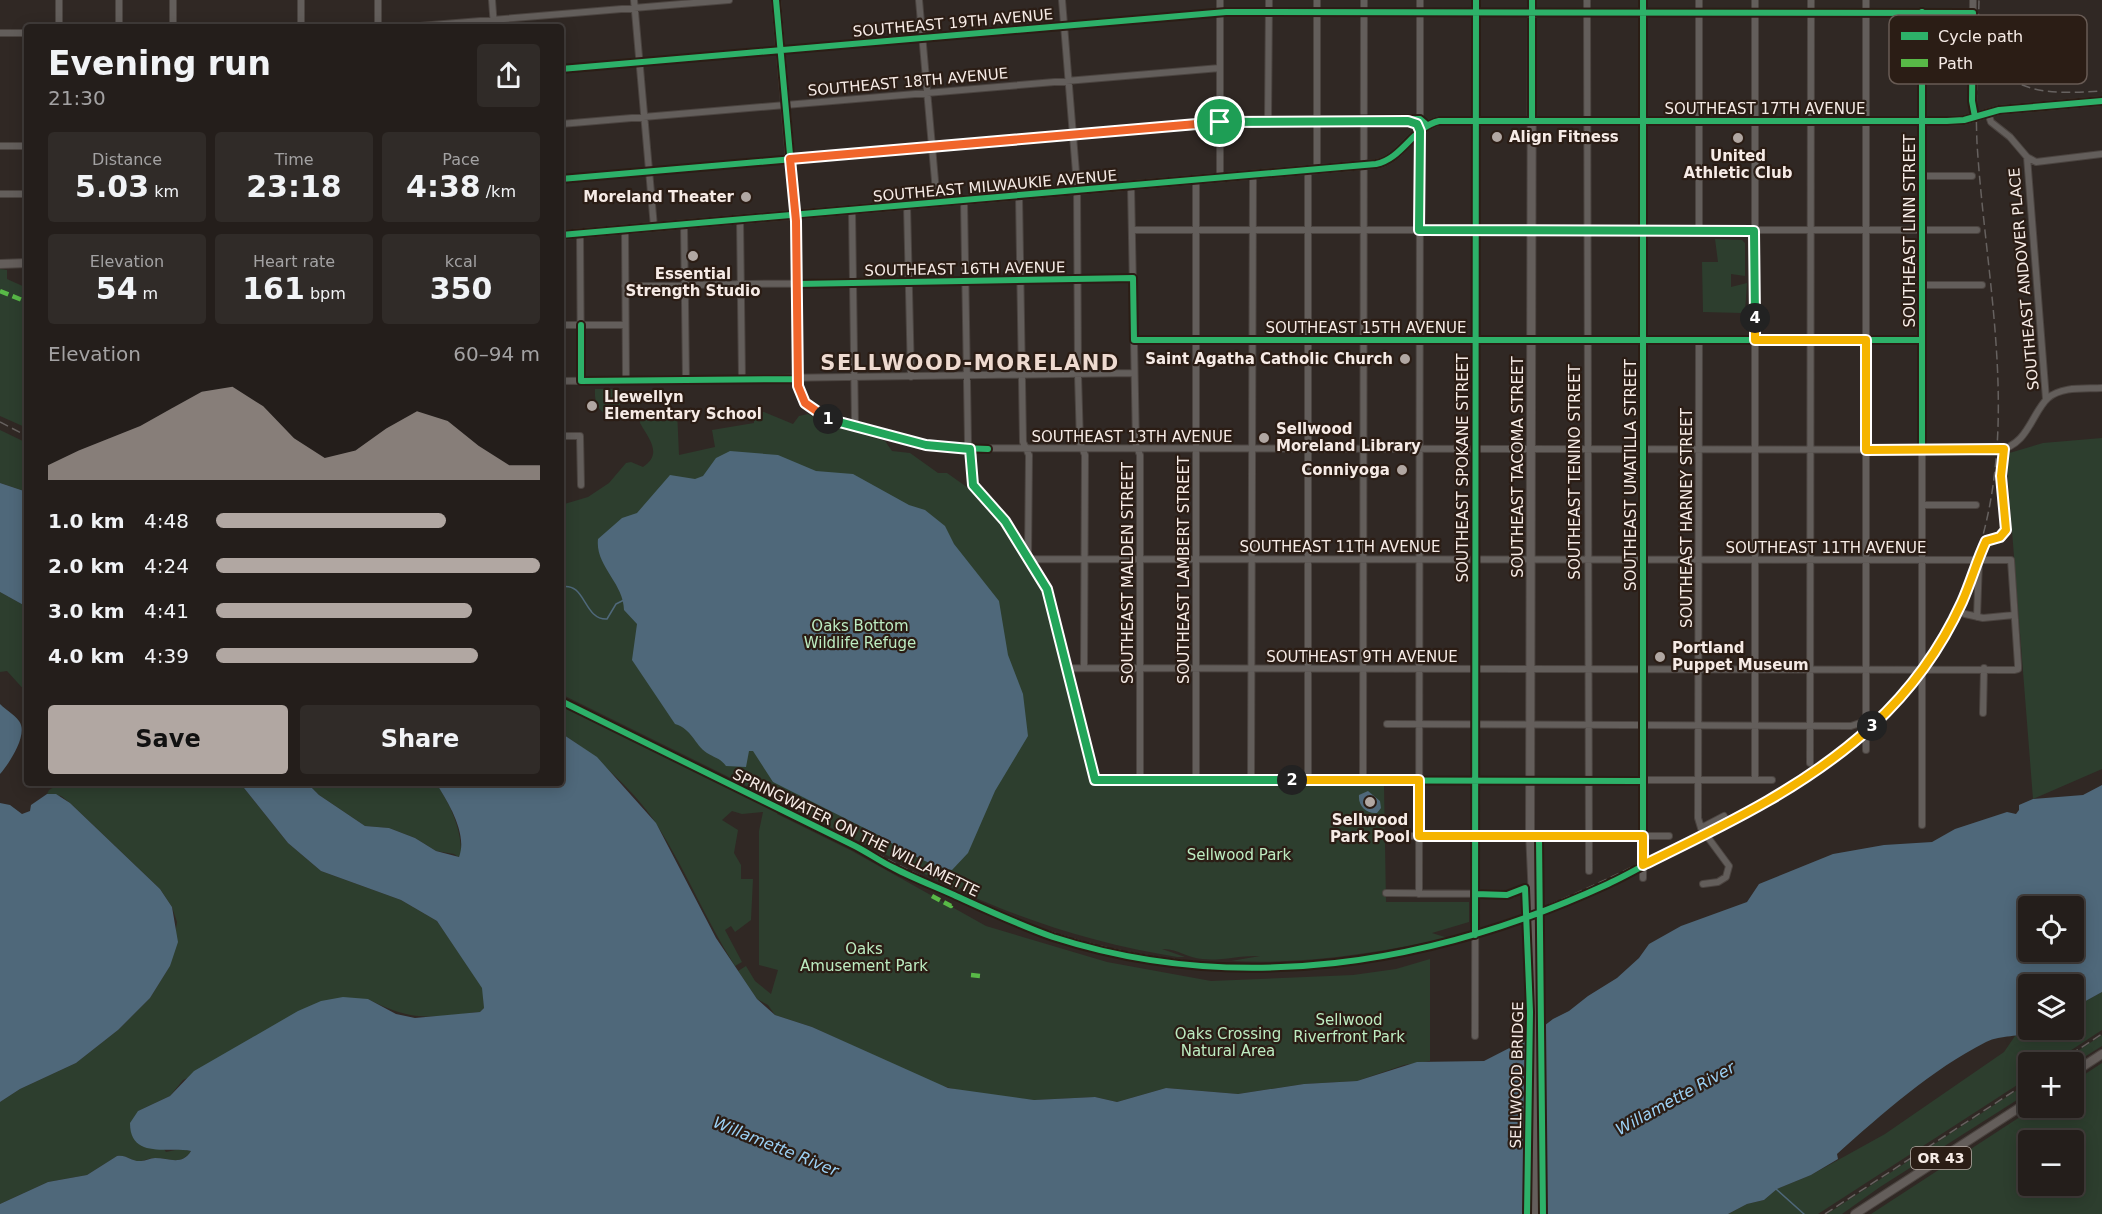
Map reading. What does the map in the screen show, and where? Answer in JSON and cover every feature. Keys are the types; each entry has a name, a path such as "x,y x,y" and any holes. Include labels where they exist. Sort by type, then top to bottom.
{"main road":[{"path":"776,0 795,215"},
{"name":"SOUTHEAST TACOMA STREET","path":"1532,0 1531,838 1533,898"},
{"name":"SOUTHEAST 17TH AVENUE","path":"1422,125 1439,121 1957,121 1988,113 2102,100"},
{"name":"SOUTHEAST MILWAUKIE AVENUE","path":"564,235 1364,165 1387,160 1422,125"},
{"path":"0,264 24,263"},
{"name":"SELLWOOD BRIDGE","path":"1533,898 1535,1214"},
{"path":"2084,1066 2102,1054"},
{"name":"OR 43","path":"1855,1214 2018,1108"}],"street":[{"path":"59,0 59,24"},
{"path":"119,0 119,24"},
{"path":"173,0 173,24"},
{"path":"301,0 301,24"},
{"path":"378,0 378,24"},
{"path":"492,0 494,24 729,0"},
{"path":"634,0 654,227"},
{"path":"919,0 937,203"},
{"path":"1062,0 1076,191 1080,443 1085,455 1084,668"},
{"path":"1220,0 1220,178"},
{"path":"1269,0 1269,121"},
{"path":"1308,780 1308,230 1316,121 1317,0"},
{"path":"1363,780 1364,0"},
{"path":"1419,894 1419,230 1422,125 1420,0"},
{"name":"SOUTHEAST SPOKANE STREET","path":"1475,449 1476,0"},
{"name":"SOUTHEAST TENINO STREET","path":"1587,0 1587,837 1589,871"},
{"name":"SOUTHEAST UMATILLA STREET","path":"1643,0 1643,878"},
{"path":"1699,0 1699,231"},
{"path":"1755,0 1755,780"},
{"path":"1810,763 1811,0"},
{"path":"1866,0 1866,750"},
{"path":"1973,0 1973,15"},
{"name":"SOUTHEAST 19TH AVENUE","path":"564,69 1220,12 1923,12"},
{"path":"0,33 24,33"},
{"name":"SOUTHEAST 18TH AVENUE","path":"564,124 1220,68"},
{"name":"SOUTHEAST LINN STREET","path":"1922,825 1923,84"},
{"path":"1972,84 1975,117"},
{"path":"1988,113 1991,122 2010,137 2027,157 2043,162 2102,154"},
{"path":"1408,121 1422,125"},
{"name":"SOUTHEAST 17TH AVENUE","path":"564,178 1220,122 1408,121 1422,125"},
{"path":"0,146 24,146"},
{"name":"SOUTHEAST ANDOVER PLACE","path":"2027,157 2046,399"},
{"path":"1251,781 1253,175"},
{"path":"1923,176 1972,176"},
{"name":"SOUTHEAST LAMBERT STREET","path":"1196,180 1196,781"},
{"name":"SOUTHEAST MALDEN STREET","path":"1131,186 1134,373 1140,455 1140,781"},
{"path":"0,194 24,194"},
{"path":"1019,196 1023,442 1029,455 1028,559"},
{"path":"964,200 966,376 973,485 1005,521 1047,589 1095,780 1772,780"},
{"path":"907,205 911,377"},
{"path":"852,210 855,426"},
{"name":"SOUTHEAST 13TH AVENUE","path":"795,215 801,396 810,408 828,419 937,447 970,449 1998,450 2008,447 2024,433 2046,399"},
{"path":"740,219 742,380"},
{"path":"684,224 686,381"},
{"path":"624,229 626,381"},
{"path":"1132,230 1977,230"},
{"path":"580,233 581,381"},
{"name":"SOUTHEAST 16TH AVENUE","path":"625,286 1133,278"},
{"path":"1922,285 1982,285"},
{"path":"564,325 625,325"},
{"name":"SOUTHEAST 15TH AVENUE","path":"1134,340 1922,340"},
{"name":"SOUTHEAST HARNEY STREET","path":"1699,340 1699,780 1701,828"},
{"path":"564,381 1134,373"},
{"path":"2046,399 2069,389 2102,388"},
{"path":"564,436 580,436 581,485"},
{"name":"SOUTHEAST SPOKANE STREET","path":"1475,1036 1476,473"},
{"path":"1922,504 1976,505"},
{"name":"SOUTHEAST 11TH AVENUE","path":"1028,559 2011,560 2014,615"},
{"path":"1977,617 1979,560"},
{"path":"1965,614 1977,617 2014,615"},
{"name":"SOUTHEAST 9TH AVENUE","path":"1066,668 2018,669 2014,615"},
{"path":"1983,713 1984,668"},
{"path":"1387,724 1851,726 1866,721"},
{"path":"1703,884 1718,882 1726,877 1729,866 1701,828 1724,816"},
{"path":"1389,836 1531,838 1669,836"},
{"path":"1386,893 1512,894"}],"green space":[{"path":"1715,239 1742,240 1745,243 1745,276 1731,274 1731,287 1747,283 1745,311 1742,313 1703,312 1702,262 1718,262"},
{"path":"0,269 7,270 7,279 24,287 24,427 0,416"},
{"path":"595,389 618,389 620,391 620,417 608,415 597,406"},
{"name":"Oaks Bottom Wildlife Refuge","path":"677,410 679,455 715,447 712,430 754,423 754,411 764,412 793,424 799,416 808,414 826,424 885,441 892,451 910,453 938,473 947,473 971,490 1001,522 1044,590 1092,783 1095,786 1384,786 1386,902 1469,902 1469,922 1432,933 1448,938 1367,953 1286,961 1231,961 1260,956 1202,959 1162,949 1185,957 1177,957 1093,939 1039,923 960,891 968,885 957,890 564,695 564,504 588,497 609,483 626,463 631,462 643,467 649,462 653,452 652,446 640,423 641,418 653,411"},
{"path":"0,430 24,442 24,491 0,483"},
{"path":"2102,438 2102,769 2033,799 2006,454 2043,443"},
{"path":"0,592 24,605 24,690 7,671 0,672"},
{"name":"Oaks Amusement Park","path":"564,705 778,811 777,814 852,851 986,926 1107,962 1211,981 1353,975 1396,969 1430,959 1430,1061 1404,1065 1357,1081 1304,1084 1238,1094 1166,1088 1117,1102 1095,1097 1034,1100 974,1094 938,1085 812,1027 775,1015 768,1005 757,999 738,971 746,966 755,981 771,994 778,970 759,965 759,831 763,812 742,814 732,811 722,820 738,830 734,853 741,865 741,879 753,879 751,920 735,932 731,926 725,930 742,962 735,966 649,813 614,774 564,735"},
{"path":"56,786 242,786 288,843 321,871 401,900 437,921 483,988 484,1008 480,1012 422,1016 398,1012 368,999 183,1080 170,1096 138,1111 166,1152 180,1149 191,1151 187,1156 179,1160 155,1158 138,1161 117,1156 87,1175 48,1182 0,1204 0,1102 20,1089 76,1063 118,1030 150,998 170,966 177,922 172,907 160,889 70,803 61,796 47,794"},
{"path":"310,786 438,786 454,817 461,845 461,855 458,857 454,854 436,851 415,838 389,828 365,826 319,795"},
{"path":"2102,992 2102,1030 2068,1052 2018,1052 2018,1084 1818,1214 1728,1214 1747,1204 1764,1200 1777,1189 1811,1175 1885,1134 2004,1052 2015,1036 2018,1036 2018,1040 2084,1040 2084,1002"},
{"path":"2102,1035 2102,1046 2084,1057 2084,1052 2076,1052"},
{"path":"2102,1063 2102,1214 1871,1214 2018,1118 2084,1118 2084,1075"},
{"path":"2018,1090 2018,1099 1880,1187 1842,1214 1827,1214"}],"water":[{"name":"Oaks Bottom Wildlife Refuge","path":"730,451 778,455 816,471 853,474 909,505 925,510 945,526 954,544 999,601 1008,655 1023,694 1028,736 995,791 968,853 952,870 916,856 773,782 753,751 749,751 746,767 726,766 707,753 685,729 675,724 632,660 637,624 624,610 620,591 601,558 598,539 622,518 637,513 670,475 695,479 703,476 716,458"},
{"path":"0,483 24,491 24,605 0,592"},
{"path":"0,704 19,721 22,733 13,756 0,774"},
{"name":"Willamette River","path":"564,735 597,757 656,823 716,938 757,999 775,1015 812,1027 948,1088 1034,1100 1095,1097 1117,1102 1166,1088 1238,1094 1304,1084 1357,1081 1417,1062 1484,1061 1527,1039 1553,1019 1569,1011 1617,978 1639,958 1649,944 1681,926 1747,902 1759,884 1833,854 1884,845 1932,842 1955,829 2007,812 2016,814 2019,805 2033,799 2083,795 2102,785 2102,992 2084,1002 2084,974 2018,974 2018,1035 1986,1042 1966,1053 1927,1079 1890,1108 1837,1154 1838,1159 1811,1175 1777,1189 1764,1200 1747,1204 1728,1214 0,1214 0,1204 48,1182 87,1175 117,1156 138,1161 155,1158 179,1160 184,1158 191,1151 152,1149 136,1142 130,1123 138,1111 170,1096 194,1071 298,1011 321,1001 343,997 368,999 396,1014 415,1018 480,1012 484,1008 482,988 437,921 401,900 321,871 288,843 242,786 310,786 319,795 365,826 389,828 415,838 436,851 459,857 461,838 455,819 438,786 564,786"},
{"name":"Sellwood Park Pool","path":"1368,791 1380,801 1381,808 1377,813 1366,811 1361,806 1359,795"},
{"path":"47,794 56,794 70,803 160,889 172,907 178,942 170,966 150,998 118,1030 76,1063 20,1089 0,1102 0,803 10,805 22,814 30,811 31,805"}],"pier":[{"path":"1542,1023 1542,1130 1546,1203 1545,1214 1526,1214 1529,1034"}],"waterway":[{"path":"564,587 575,590 593,614 599,618 607,619 616,604 624,600"},
{"path":"1776,1189 1804,1214"}],"railway":[{"path":"1978,15 1979,0"},
{"path":"564,699 975,902 1025,923 1126,952 1177,960 1229,964 1280,965 1332,961 1384,954 1435,943 1506,921 1574,894 1774,794 1843,748 1896,696 1919,668 1940,637 1957,605 1972,571 1983,535 1993,487 1998,438 1996,340 1977,143 1976,84"},
{"path":"2020,84 2045,91 2102,91"},
{"path":"0,422 24,434"},
{"path":"2074,1052 2102,1034"},
{"path":"1825,1214 2018,1089"}],"marked path":[{"path":"0,291 24,301"},
{"path":"932,896 951,906 953,903"},
{"path":"971,975 981,976"}],"cycle path":[{"path":"776,0 796,221 798,386 805,403 828,419 937,447 988,449"},
{"path":"1475,935 1476,0"},
{"path":"1532,0 1532,121"},
{"path":"1643,0 1643,865"},
{"path":"564,69 1226,12 1973,13 1973,15"},
{"name":"SPRINGWATER ON THE WILLAMETTE","path":"564,702 857,847 916,879 1053,937 1123,955 1194,965 1264,968 1335,963 1405,952 1474,934 1542,912 1608,884 1791,786 1827,762 1861,735 1893,705 1922,671 1953,621 1986,541 2000,536 2005,530 2001,476 2004,449 1922,450 1922,84"},
{"path":"1972,84 1975,117"},
{"path":"564,235 1376,164 1393,156 1422,130 1439,121 1947,121 1964,120 1999,110 2102,101"},
{"path":"564,179 1233,121 1420,119 1427,125"},
{"path":"797,284 1133,278 1134,340 1922,340"},
{"path":"581,325 581,381 799,379"},
{"path":"970,449 973,485 1005,521 1047,589 1095,780 1642,781"},
{"path":"1475,837 1643,836"},
{"path":"1539,838 1543,1214"},
{"path":"1475,894 1507,895 1525,888 1530,1012 1527,1214"}],"place":[{"name":"Align Fitness","path":"1497,137"},
{"name":"United Athletic Club","path":"1738,138"},
{"name":"Moreland Theater","path":"746,197"},
{"name":"Essential Strength Studio","path":"693,256"},
{"name":"Saint Agatha Catholic Church","path":"1405,359"},
{"name":"Llewellyn Elementary School","path":"592,406"},
{"name":"Sellwood Moreland Library","path":"1264,438"},
{"name":"Conniyoga","path":"1402,470"},
{"name":"Portland Puppet Museum","path":"1660,657"},
{"name":"Sellwood Park Pool","path":"1370,802"}],"district":[{"name":"SELLWOOD-MORELAND","path":"970,363"}],"route":[{"path":"1408,121 1417,124 1420,131 1419,230 1754,231 1755,340 1866,340 1866,450 2004,449 2001,476 2006,530 2000,537 1986,541 1954,618 1912,683 1866,732 1816,771 1777,796 1643,865 1643,836 1516,838 1419,836 1419,780 1095,780 1047,589 1005,521 973,485 973,456 970,449 926,445 828,419 810,408 801,396 798,386 796,221 790,159 1220,122 1408,121"}],"park label":[{"name":"Sellwood Park","path":"1239,855"},
{"name":"Sellwood Riverfront Park","path":"1349,1028"},
{"name":"Oaks Crossing Natural Area","path":"1228,1042"}]}
